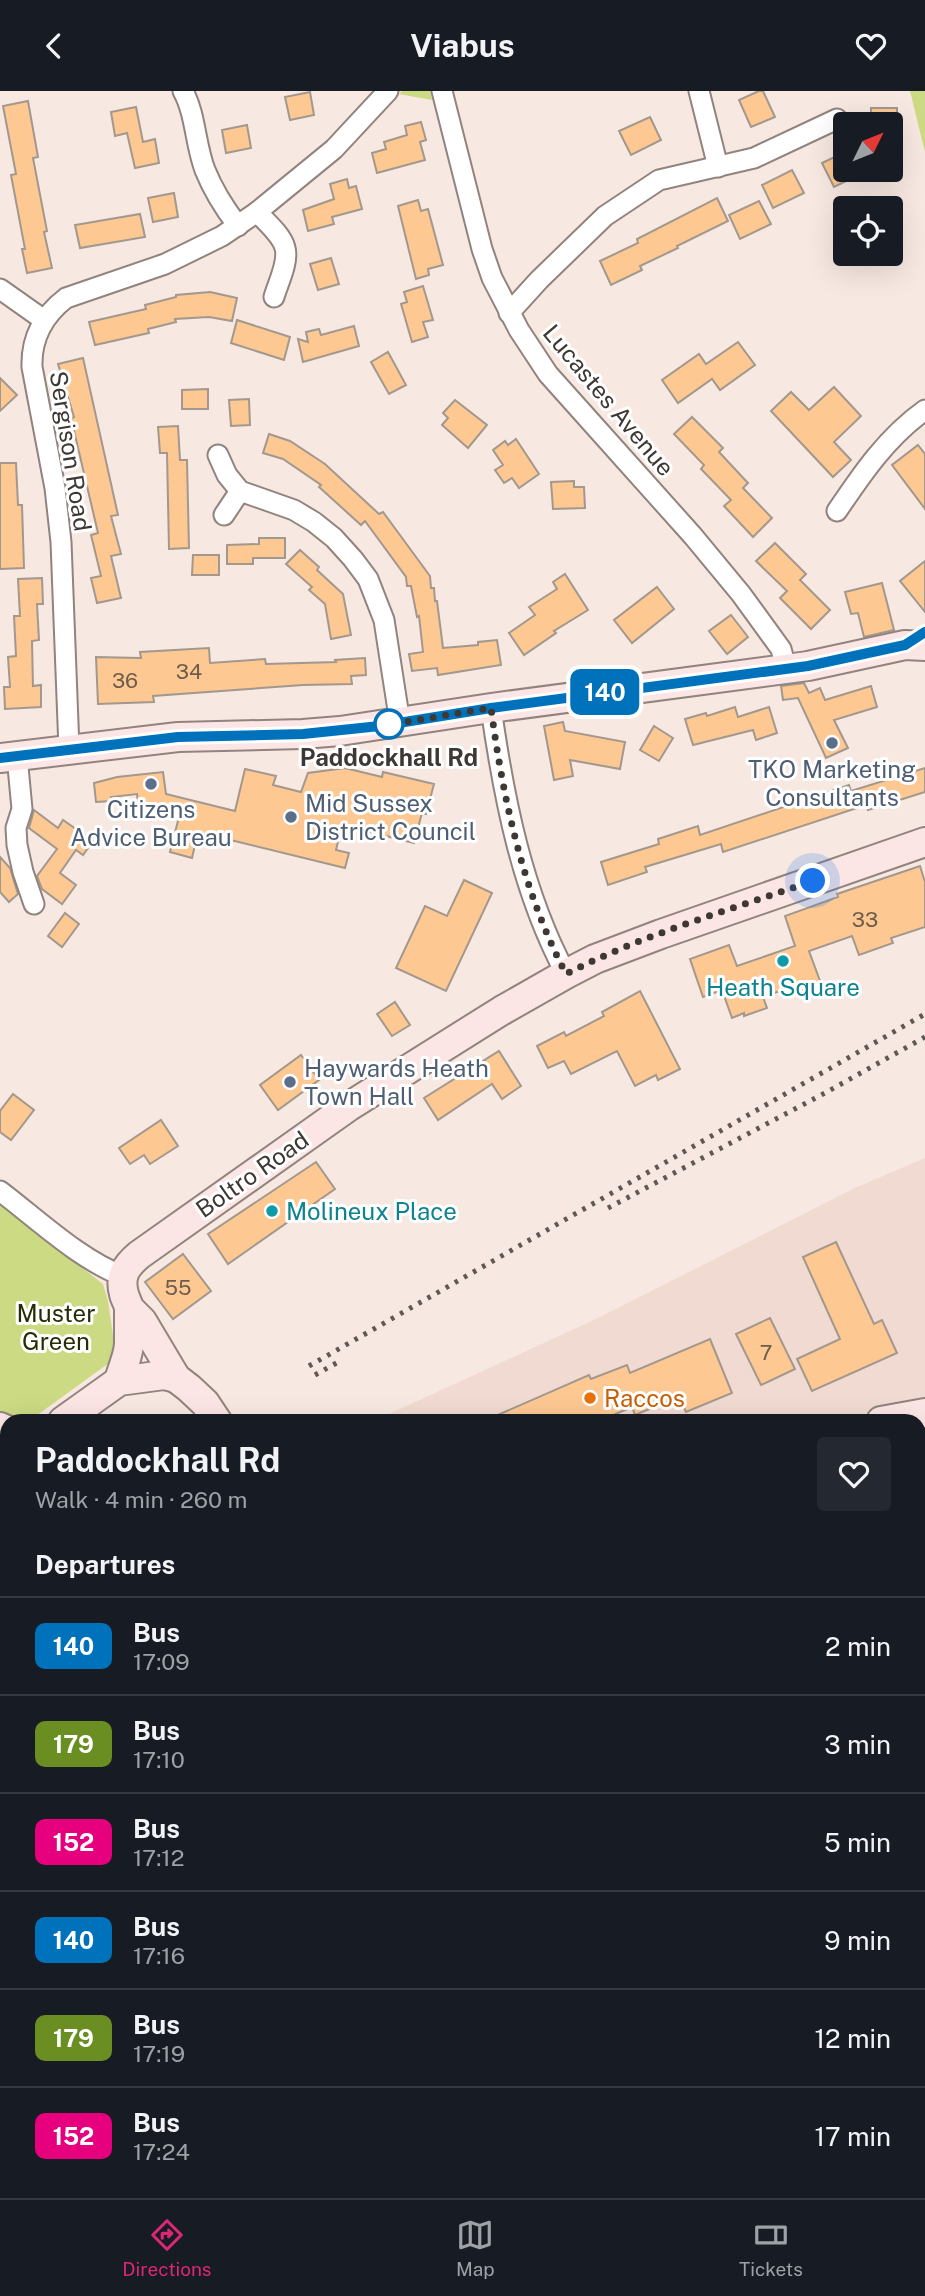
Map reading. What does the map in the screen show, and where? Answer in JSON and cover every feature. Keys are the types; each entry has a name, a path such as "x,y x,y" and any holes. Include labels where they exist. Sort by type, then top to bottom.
{"street":[{"path":"183,91 192,113 205,169 216,194 238,226"},
{"name":"Sergison Road","path":"69,749 61,542 55,488 32,367 36,336 55,306 66,298 164,264 198,249 238,226 334,149 388,91"},
{"name":"Lucastes Avenue","path":"442,91 482,249 509,313 548,374 693,536 741,594 781,649 786,668"},
{"path":"699,91 718,167"},
{"path":"509,313 538,280 605,216 659,180 754,157 833,121"},
{"path":"257,212 280,238 285,248 285,259 274,297"},
{"path":"0,289 44,320"},
{"path":"837,511 875,456 911,420 925,410"},
{"path":"218,455 227,475 240,491 294,510 314,522 340,545 368,579 384,620 400,723"},
{"path":"224,515 240,491"},
{"path":"34,904 17,845 16,828 22,809 9,757 178,737 303,734 400,723 786,668 919,641"},
{"path":"491,708 519,855 538,912 566,974"},
{"name":"Boltro Road","path":"123,1276 126,1267 139,1255 348,1107 501,1011 566,974 595,959 661,934 925,842"},
{"path":"0,1191 87,1257 109,1271 123,1276 124,1295 129,1308 128,1358 121,1370 119,1381"},
{"path":"129,1308 142,1321 176,1378 205,1403 212,1414"},
{"path":"72,1414 119,1381 164,1375 176,1378"}],"shaded area":[{"path":"925,1158 925,1411 912,1414 389,1414 598,1318 857,1187"}],"green space":[{"path":"402,91 430,91 432,100 399,94"},
{"path":"910,91 925,91 925,152"},
{"name":"Muster Green","path":"0,1203 103,1284 115,1337 109,1363 39,1414 0,1414"}],"building":[{"path":"763,91 775,117 751,127 739,100"},
{"path":"310,92 314,115 290,120 285,97"},
{"path":"28,101 38,157 33,158 52,268 27,273 11,175 16,174 3,106"},
{"path":"136,107 143,142 155,139 159,163 135,168 127,133 115,136 111,112"},
{"path":"871,108 897,108 897,112 871,112"},
{"path":"650,117 661,140 631,155 619,131"},
{"path":"421,122 426,140 420,142 425,160 377,173 372,153 386,149 384,142 407,135 405,126"},
{"path":"247,125 251,148 226,153 222,130"},
{"path":"833,158 833,182 844,182 834,187 822,163"},
{"path":"792,170 804,193 773,208 762,185"},
{"path":"347,179 349,188 356,186 362,209 332,217 334,224 308,231 303,210 334,199 330,184"},
{"path":"174,193 178,217 153,222 148,198"},
{"path":"717,198 728,221 640,266 642,270 611,285 600,261 638,243 637,239"},
{"path":"418,200 421,211 428,209 443,265 428,269 429,275 416,279 398,206"},
{"path":"759,201 771,224 740,239 729,215"},
{"path":"140,214 145,237 80,248 75,225"},
{"path":"331,258 339,284 318,290 310,264"},
{"path":"423,286 433,320 423,322 428,337 412,342 401,304 407,302 404,292"},
{"path":"210,292 237,298 232,321 209,317 175,319 176,322 148,329 149,333 95,345 89,322 146,309 145,305 176,295"},
{"path":"237,320 290,337 284,360 231,343"},
{"path":"354,326 359,346 303,362 298,339 308,342 306,332 319,329 321,335"},
{"path":"738,342 755,365 720,390 712,379 678,403 662,380 699,354 706,364"},
{"path":"388,352 406,385 389,394 371,362"},
{"path":"83,358 118,515 111,516 121,554 111,556 121,598 97,603 91,578 101,576 91,535 98,533 71,418 74,417 58,364"},
{"path":"0,378 17,395 0,411"},
{"path":"834,387 861,416 834,442 851,460 833,477 771,411 791,392 809,410"},
{"path":"208,389 208,409 182,409 182,390"},
{"path":"249,399 250,425 231,426 229,400"},
{"path":"455,400 487,425 468,448 442,425 448,418 443,413"},
{"path":"692,417 723,448 719,452 748,483 743,488 772,518 753,537 724,506 731,500 701,469 704,465 674,434"},
{"path":"178,426 180,460 187,460 189,548 169,549 167,453 160,453 158,427"},
{"path":"269,434 290,441 325,464 379,514 383,512 430,576 431,588 434,588 437,601 443,648 478,645 478,642 497,640 501,665 438,675 437,668 412,671 409,654 423,652 419,616 417,617 411,586 407,586 406,577 365,521 361,525 319,487 321,485 283,459 263,453"},
{"path":"516,439 539,474 519,488 512,478 504,483 495,470 503,465 493,450 505,441 508,445"},
{"path":"918,445 925,454 925,509 892,465"},
{"path":"0,463 16,463 18,505 22,505 24,568 0,569"},
{"path":"574,481 574,487 584,487 585,508 553,509 551,482"},
{"path":"259,538 285,538 285,558 253,558 253,564 227,564 227,545 259,544"},
{"path":"775,543 806,574 800,580 830,610 811,629 780,598 787,591 756,561"},
{"path":"300,550 343,594 351,635 331,639 325,604 309,590 312,587 286,564"},
{"path":"193,555 219,555 219,575 192,575"},
{"path":"925,561 925,612 900,581"},
{"path":"565,574 588,610 554,631 556,633 524,655 509,633 535,615 529,607 557,589 553,582"},
{"path":"42,578 43,604 37,604 39,640 32,641 33,686 41,685 41,707 5,709 4,687 10,687 8,657 16,656 14,616 20,616 18,579"},
{"path":"882,583 894,630 864,637 858,613 851,614 845,592"},
{"path":"657,587 674,609 632,643 614,620"},
{"path":"731,615 748,637 727,654 709,631"},
{"path":"209,648 210,663 265,659 266,664 336,662 335,660 365,658 366,675 351,676 352,684 153,696 154,702 98,704 96,657 141,658 140,652"},
{"path":"804,683 809,693 820,688 825,700 871,686 877,707 834,720 848,748 826,758 798,698 783,700 781,686"},
{"path":"735,707 738,717 769,707 777,733 756,740 753,730 693,745 685,719 706,713 707,716"},
{"path":"563,722 565,731 625,742 620,769 570,760 573,776 554,780 544,726"},
{"path":"654,726 673,738 659,761 640,750"},
{"name":"Mid Sussex District Council","path":"345,768 382,777 383,772 434,784 414,843 342,825 336,850 349,853 345,868 198,832 192,858 170,852 181,809 139,813 137,794 96,802 94,783 117,777 163,772 166,794 235,811 245,769 276,776 273,785 301,792 308,773"},
{"path":"925,768 925,792 868,810 866,805 723,852 721,844 645,867 647,872 608,885 601,862 659,844 658,839 698,826 700,835 849,785 851,791"},
{"path":"34,810 58,828 63,820 93,841 83,855 76,850 60,873 76,885 62,904 42,889 37,876 57,849 29,828"},
{"path":"0,857 10,868 18,894 9,902 0,892"},
{"path":"920,866 925,882 925,927 891,938 893,943 859,955 852,936 809,951 823,989 798,997 794,986 763,997 767,1008 732,1018 722,990 703,997 690,959 729,945 737,966 795,946 785,916 838,897 837,894"},
{"path":"464,880 492,893 446,991 396,968 425,906 447,916"},
{"path":"65,913 79,924 62,947 48,936"},
{"path":"640,991 680,1069 658,1080 656,1075 635,1086 617,1051 571,1074 564,1061 548,1068 537,1046 564,1032 566,1036 604,1016 602,1012"},
{"path":"395,1002 410,1025 392,1036 377,1014"},
{"path":"499,1051 521,1086 502,1099 492,1084 438,1120 424,1098"},
{"name":"Haywards Heath Town Hall","path":"301,1055 319,1080 278,1110 260,1085"},
{"path":"13,1094 34,1110 11,1140 0,1132 0,1111"},
{"path":"161,1120 178,1146 150,1164 144,1155 130,1164 119,1148"},
{"name":"Molineux Place","path":"316,1162 335,1189 228,1264 208,1234"},
{"path":"836,1242 874,1324 882,1320 897,1353 812,1391 797,1359 840,1339 803,1257"},
{"path":"183,1254 211,1291 173,1319 145,1282"},
{"path":"770,1318 795,1369 761,1385 736,1334"},
{"path":"710,1339 732,1393 686,1412 679,1397 637,1414 635,1414 632,1407 616,1414 500,1414 589,1375 591,1379 627,1365 630,1373"}],"railway":[{"path":"309,1366 925,1014"},
{"path":"608,1208 925,1037"},
{"path":"315,1375 340,1361"}],"bus line":[{"name":"140","path":"0,758 178,737 303,734 380,726 491,708 808,666 905,645 925,632"}],"place":[{"name":"Paddockhall Rd","path":"389,724"},
{"name":"TKO Marketing Consultants","path":"832,743"},
{"name":"Citizens Advice Bureau","path":"151,784"},
{"name":"Mid Sussex District Council","path":"291,817"},
{"name":"Heath Square","path":"783,961"},
{"name":"Haywards Heath Town Hall","path":"290,1082"},
{"name":"Molineux Place","path":"272,1211"},
{"name":"Raccos","path":"590,1398"}],"route":[{"path":"389,724 380,726 491,708 519,855 538,912 566,974 636,943 813,881"}]}
